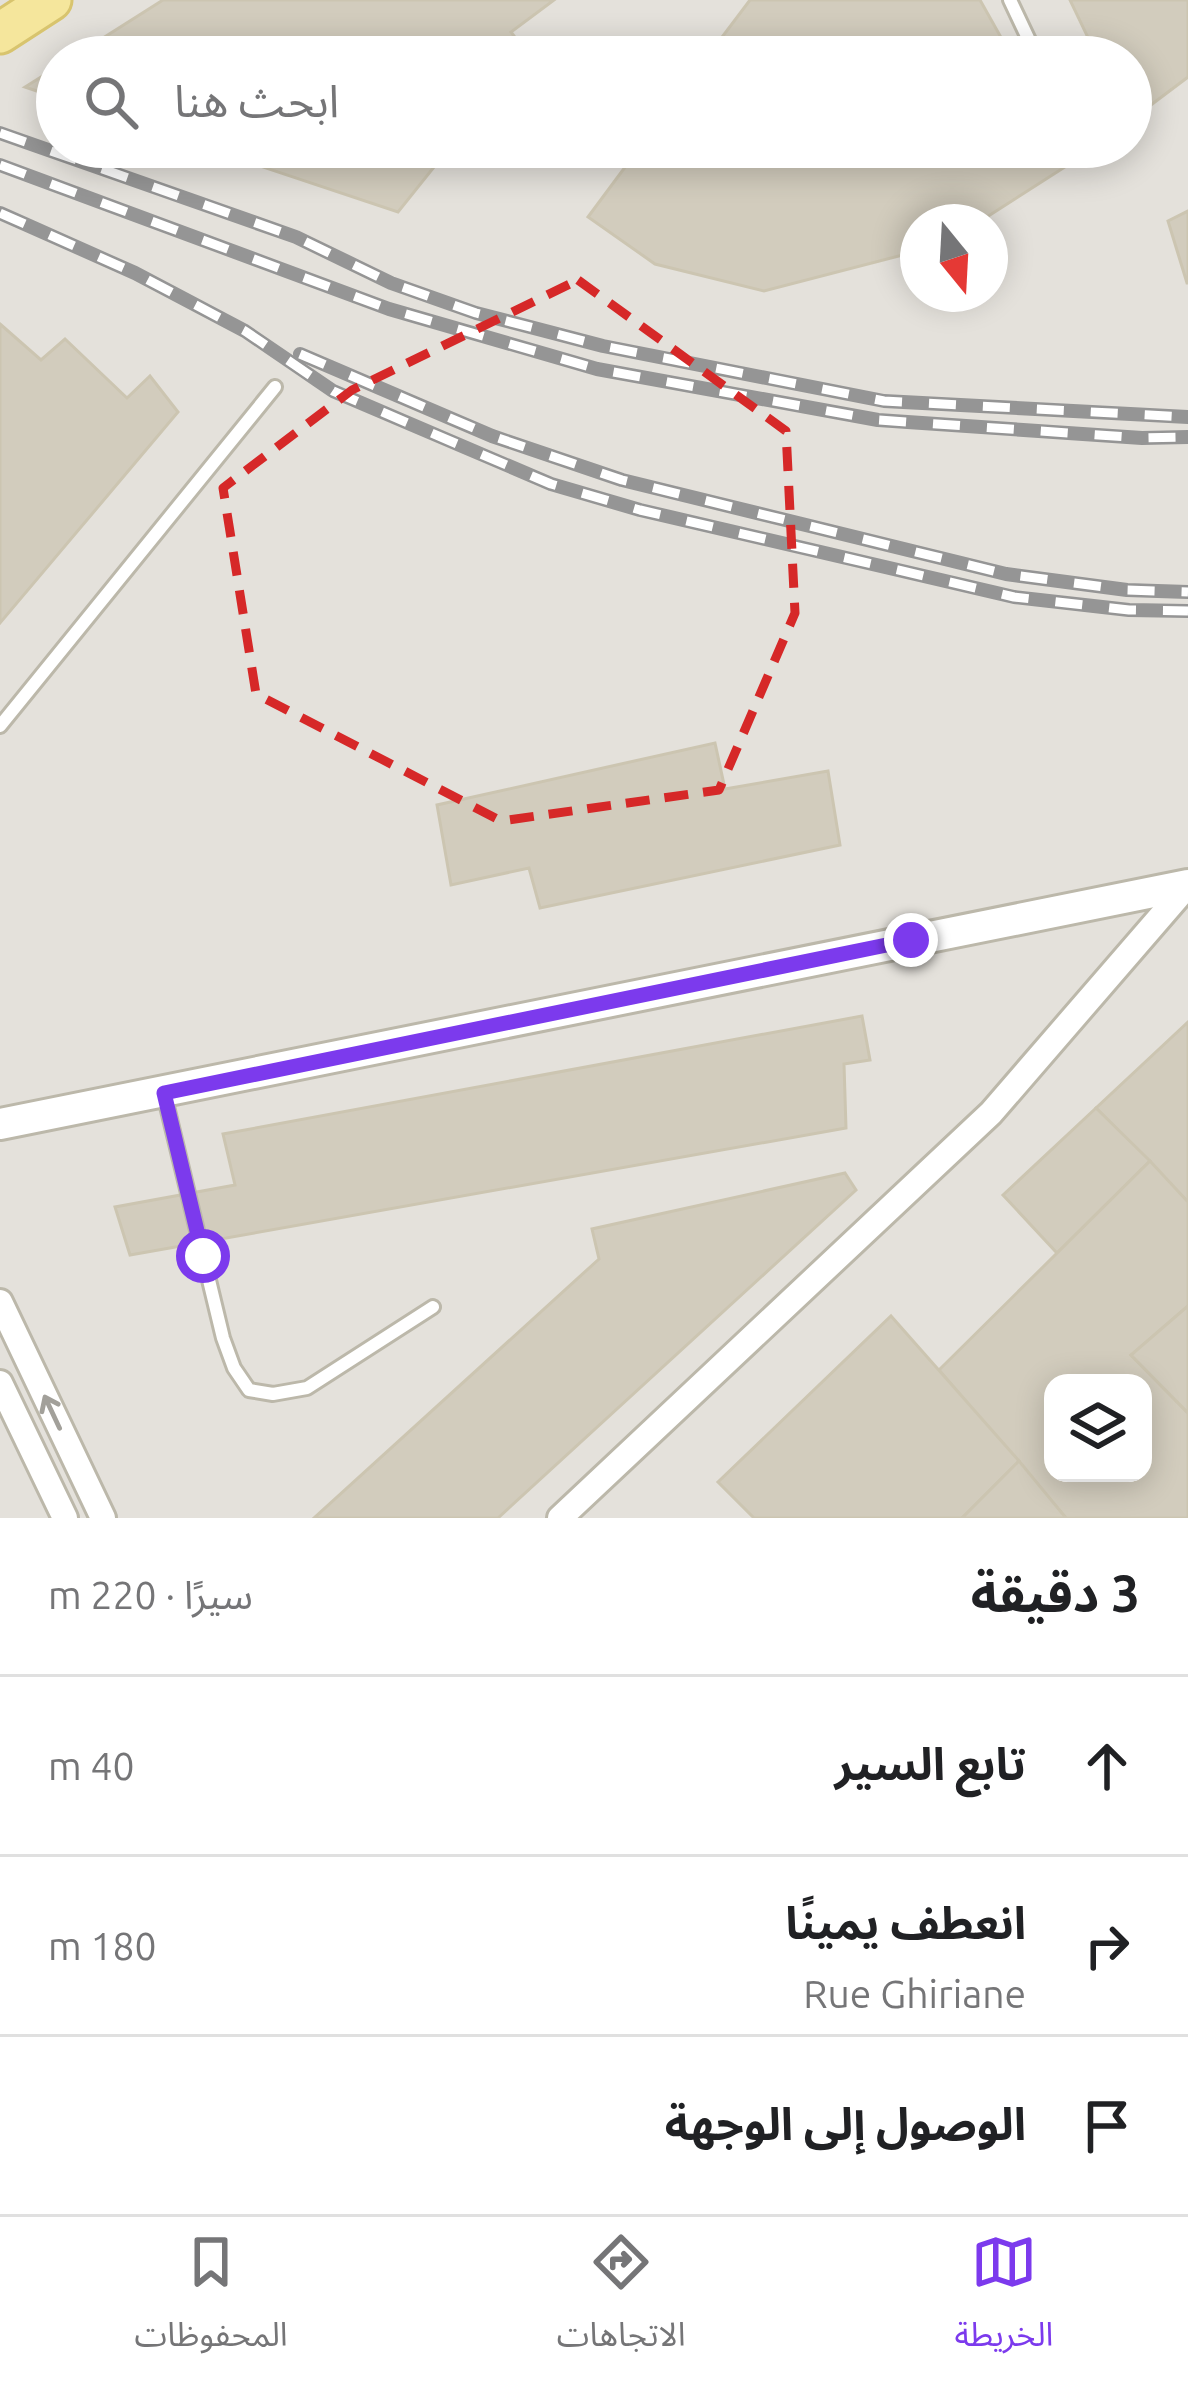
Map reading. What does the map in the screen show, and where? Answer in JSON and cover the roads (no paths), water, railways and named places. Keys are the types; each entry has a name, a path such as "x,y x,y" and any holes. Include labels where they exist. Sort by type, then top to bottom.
{"main road":[{"path":"0,33 52,0"}],"street":[{"path":"0,1144 0,1124 1188,885"},
{"path":"572,1514 991,1113 1188,885"},
{"path":"0,1302 103,1518"},
{"path":"4,1399 65,1518"}],"lane":[{"path":"1010,0 1027,36"},
{"path":"0,726 275,387"},
{"path":"164,1093 223,1338 249,1390 273,1394 307,1388 433,1306"}],"railway":[{"path":"0,133 36,146"},
{"path":"0,165 389,309 597,369 878,420 1188,437"},
{"path":"100,168 296,237 391,283 476,313 603,346 884,401 1188,417"},
{"path":"0,213 135,273 245,331 333,391 551,484 640,510 1014,597 1129,610 1188,611"},
{"path":"300,354 492,436 622,480 1006,574 1127,590 1188,592"}]}
